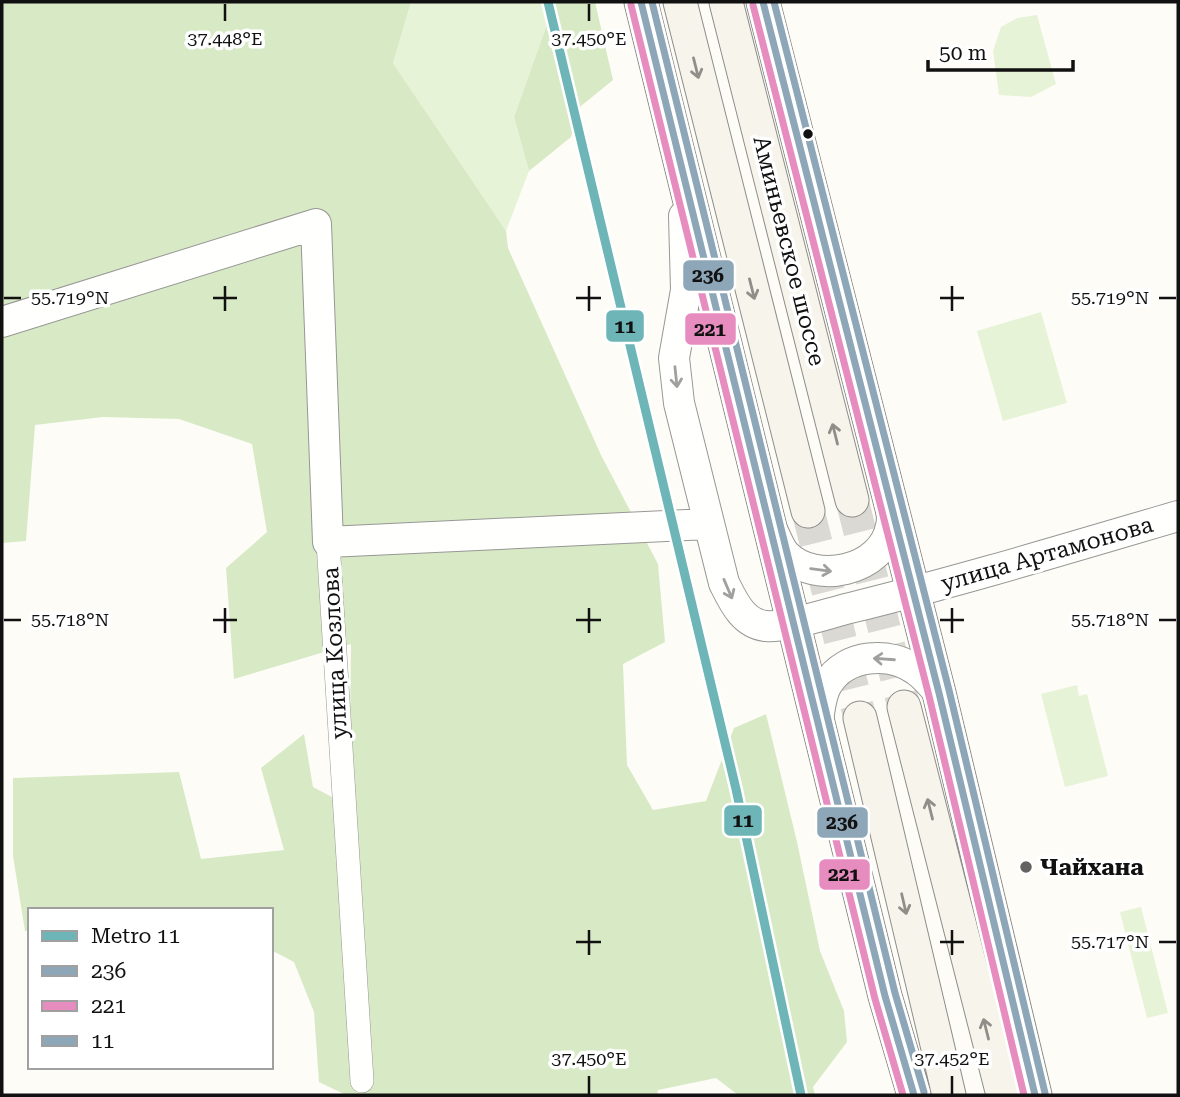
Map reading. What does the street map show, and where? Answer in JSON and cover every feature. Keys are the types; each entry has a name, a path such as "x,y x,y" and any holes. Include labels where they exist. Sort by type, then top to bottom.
{"main road":[{"path":"641,2 886,996 914,1095"},
{"name":"Аминьевское шоссе","path":"680,2 808,511"},
{"name":"Аминьевское шоссе","path":"726,2 852,500"},
{"path":"763,2 914,592 1035,1095"},
{"path":"904,707 1003,1095"},
{"path":"860,718 949,1095"}],"street":[{"name":"улица Артамонова","path":"680,163 687,290 674,358 679,403 724,583 737,609 754,622 768,626 793,622 914,592 1178,516"},
{"name":"улица Козлова","path":"2,322 316,224 327,542 362,1082"},
{"path":"772,529 783,552 802,565 823,571 845,570 866,561 882,545 892,525 891,500"},
{"path":"327,542 708,524"},
{"path":"818,720 821,699 827,684 843,668 863,659 886,658 907,664 925,677 939,693"}],"green space":[{"path":"2,2 411,2 393,63 506,231 508,248 601,455 658,564 665,642 623,664 627,765 653,810 706,801 734,728 766,714 820,951 844,1011 847,1042 813,1087 815,1095 738,1095 716,1078 658,1090 657,1095 346,1095 319,1082 314,1012 294,962 273,951 273,908 28,908 28,931 25,931 13,856 13,778 179,772 201,859 284,850 261,768 304,734 313,787 349,806 351,644 234,679 226,568 267,532 252,444 179,419 103,417 35,425 26,541 2,543"},
{"path":"411,2 547,2 551,13 514,117 529,171 506,231 393,63"},
{"path":"547,2 595,2 613,80 581,106 571,137 529,171 514,117 551,13"},
{"path":"1037,15 1056,84 1031,97 999,95 993,51 1001,27 1017,18"},
{"path":"1041,312 1067,403 1003,421 977,331"},
{"path":"1077,685 1079,696 1087,694 1108,776 1065,787 1041,694"},
{"path":"1141,907 1168,1013 1147,1018 1120,912"}],"tunnel":[{"path":"852,500 904,707"},
{"path":"808,511 860,718"}],"metro line":[{"name":"11","path":"548,2 736,789 801,1095"}],"transit line":[{"name":"236","path":"641,2 885,996 914,1095"},
{"name":"11","path":"652,2 895,993 924,1092"},
{"name":"236","path":"763,2 939,693 1035,1095"},
{"name":"11","path":"774,2 949,690 1045,1093"},
{"name":"221","path":"631,5 875,999 903,1095"},
{"name":"221","path":"753,5 929,696 1024,1095"}],"place":[{"name":"Чайхана","path":"1026,867"}]}
